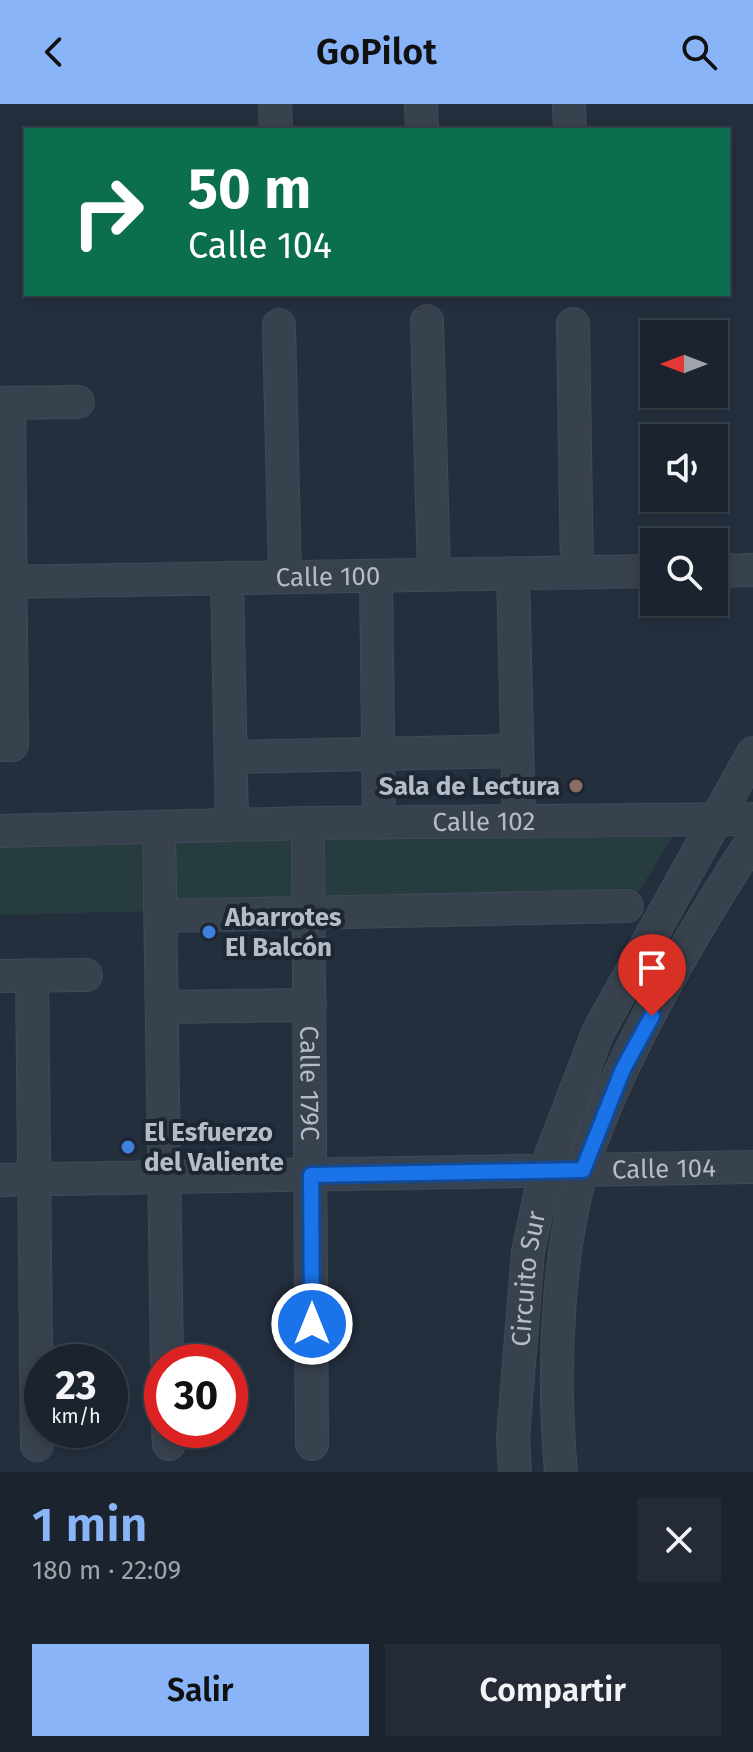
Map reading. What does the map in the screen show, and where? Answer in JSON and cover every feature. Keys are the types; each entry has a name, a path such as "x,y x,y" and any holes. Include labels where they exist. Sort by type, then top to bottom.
{"street":[{"path":"275,104 276,128"},
{"path":"421,104 422,128"},
{"path":"569,104 570,128"},
{"path":"427,321 434,575"},
{"path":"573,324 577,573"},
{"path":"279,325 285,577"},
{"path":"6,745 4,403 78,402"},
{"path":"728,571 753,570"},
{"name":"Calle 100","path":"6,582 640,571"},
{"path":"513,574 519,822"},
{"path":"376,576 379,823"},
{"path":"225,825 231,757 227,578"},
{"path":"231,757 516,751"},
{"name":"Circuito Sur","path":"515,1472 513,1437 528,1252 545,1171 598,1032 719,820 753,753"},
{"name":"Calle 102","path":"0,831 308,823 753,819"},
{"name":"Calle 179C","path":"308,823 312,1444"},
{"path":"159,827 167,1344"},
{"name":"Circuito Sur","path":"561,1472 555,1407 568,1234 583,1170 623,1069 710,908 753,839"},
{"path":"161,916 627,906"},
{"path":"32,975 37,1344"},
{"path":"0,976 86,975"},
{"path":"162,1007 310,1005"},
{"name":"Calle 104","path":"0,1180 753,1167"}],"green space":[{"path":"678,827 635,898 0,915 0,839"}],"place":[{"name":"Sala de Lectura","path":"576,786"},
{"name":"Abarrotes El Balcón","path":"209,932"},
{"name":"El Esfuerzo del Valiente","path":"128,1147"}],"route":[{"path":"312,1324 311,1175 583,1170 623,1069 652,1016"}]}
